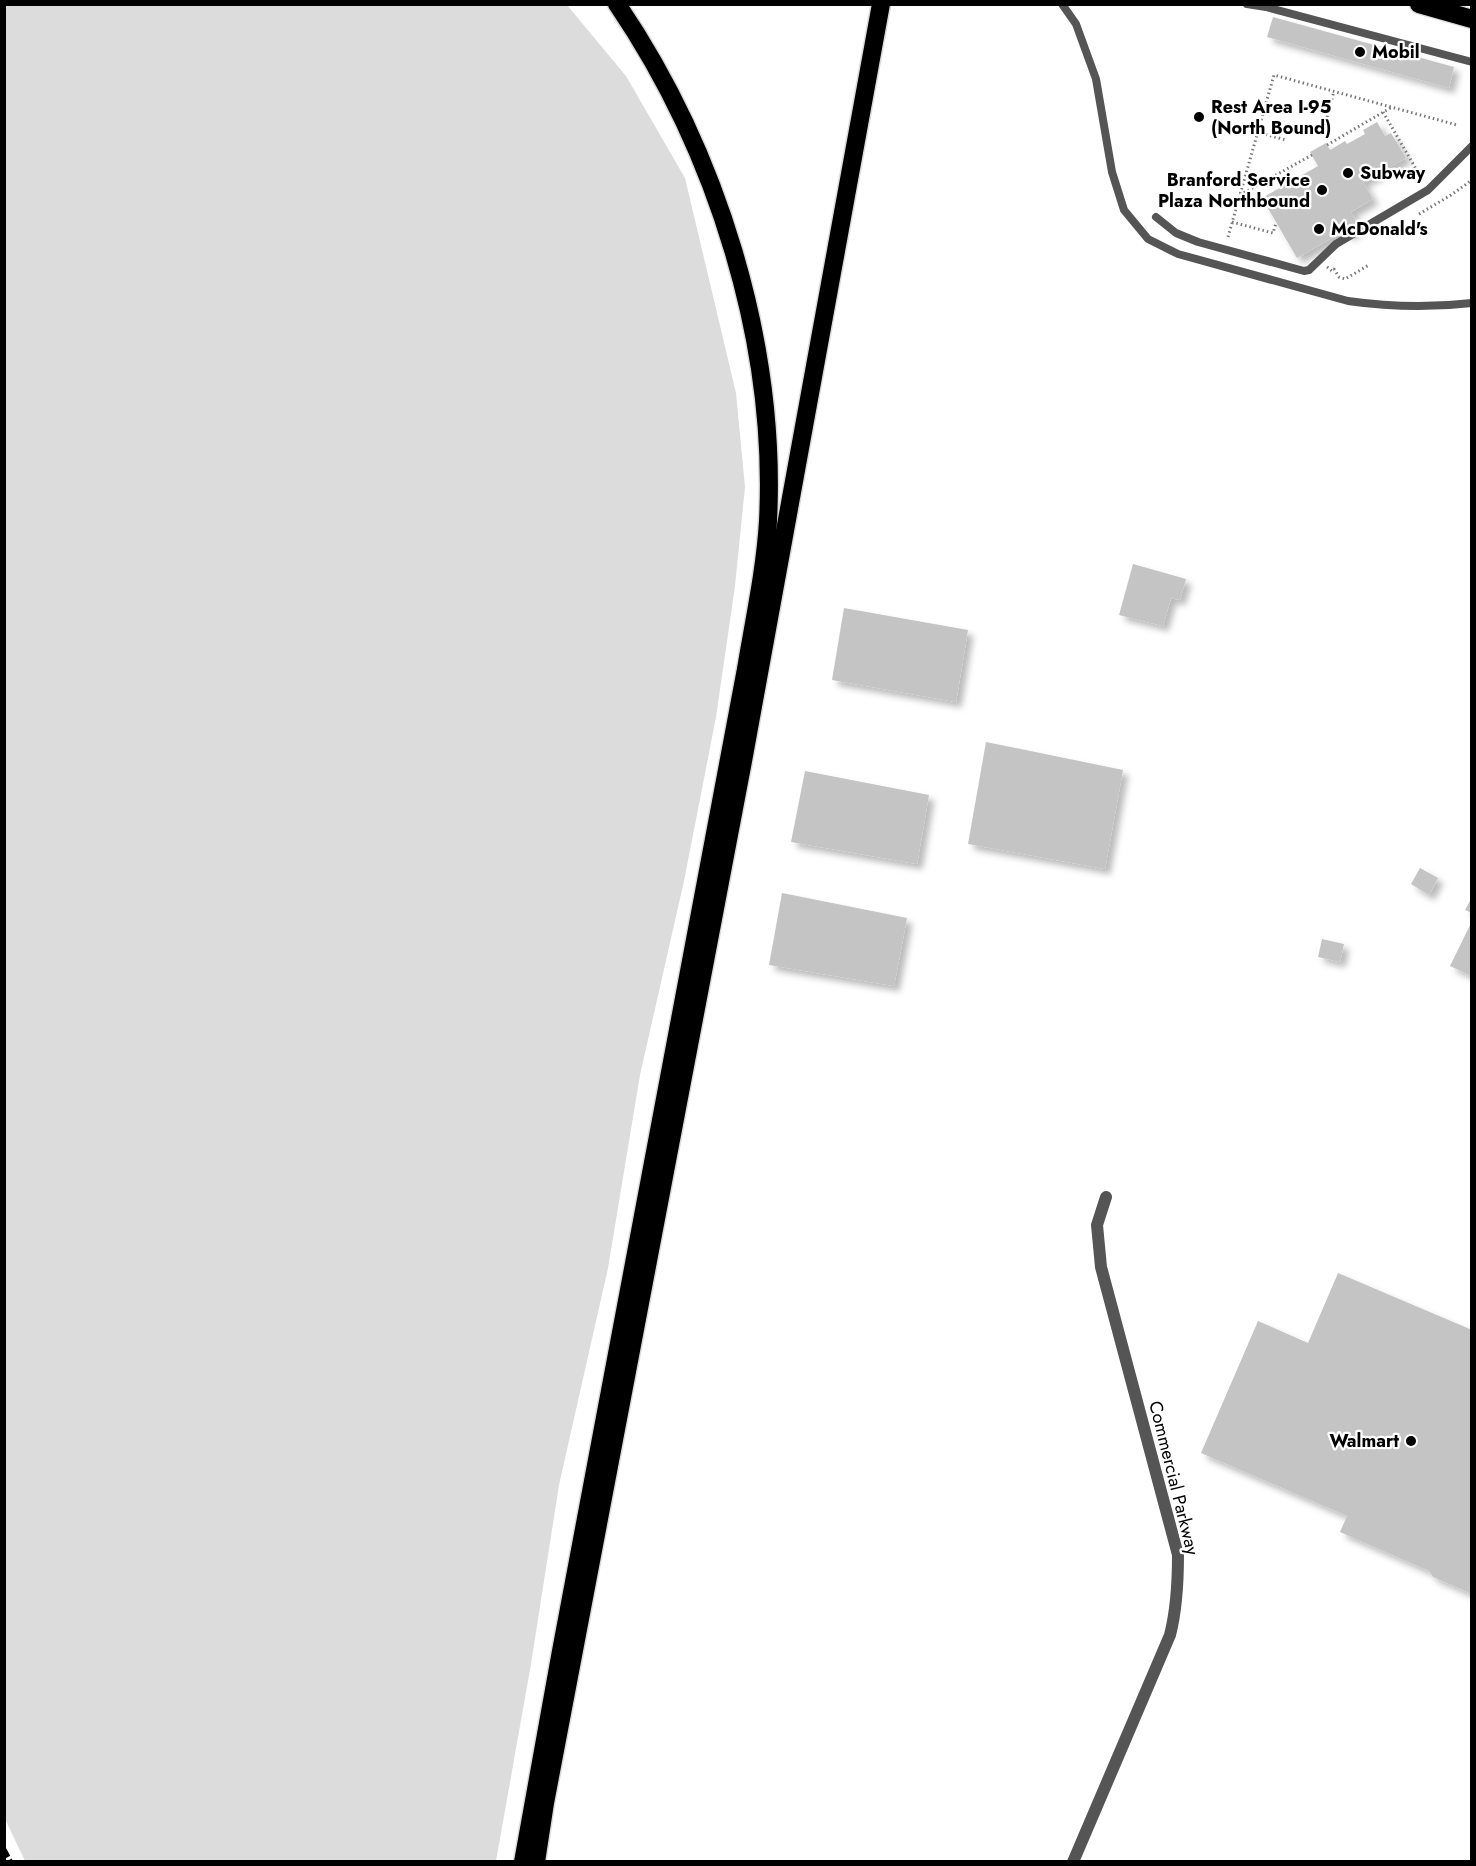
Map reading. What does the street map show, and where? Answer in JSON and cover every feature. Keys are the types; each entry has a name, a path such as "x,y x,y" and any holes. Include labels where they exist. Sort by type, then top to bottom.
{"highway":[{"path":"523,1862 746,669 762,575 768,522 768,471 761,383 749,312 731,242 708,177 669,91 617,4"},
{"path":"536,1862 549,1783 743,761 881,4"},
{"path":"1419,4 1472,19"}],"street":[{"name":"Commercial Parkway","path":"1073,1862 1170,1635 1178,1589 1178,1555 1101,1267 1097,1225 1106,1197"}],"lane":[{"path":"1062,4 1076,24 1096,78 1112,172 1124,210 1148,239 1178,254 1348,301 1420,307 1472,303"},
{"path":"1247,4 1266,7 1472,62"},
{"path":"1156,217 1176,233 1187,238 1304,271 1314,268 1336,244 1428,190 1472,146"}],"path":[{"path":"1228,237 1274,75 1457,125"},
{"path":"1327,117 1334,91"},
{"path":"1327,145 1392,107"},
{"path":"1383,112 1438,204"},
{"path":"1257,132 1286,140"},
{"path":"1240,195 1311,155"},
{"path":"1419,214 1438,204 1472,180"},
{"path":"1233,222 1273,233 1276,223"},
{"path":"1320,261 1332,271 1334,270 1339,277 1345,279 1369,265"}],"shaded area":[{"path":"5,4 567,5 626,76 685,178 736,393 745,487 735,586 716,717 684,881 640,1075 608,1268 559,1485 531,1664 496,1861 25,1861 5,1819"}],"building":[{"name":"Mobil","path":"1273,17 1454,67 1449,88 1267,37"},
{"name":"Branford Service Plaza Northbound","path":"1377,122 1385,136 1391,133 1406,158 1363,182 1373,199 1351,212 1359,227 1348,236 1344,228 1336,233 1337,235 1297,258 1262,198 1318,166 1310,152 1326,143 1330,150 1345,141 1347,144 1365,134 1363,130"},
{"path":"1133,564 1186,579 1180,600 1171,598 1163,626 1119,615"},
{"path":"844,608 968,630 956,702 832,680"},
{"path":"986,742 1123,770 1105,869 968,844"},
{"path":"805,771 929,795 917,864 791,842"},
{"path":"1420,868 1438,878 1429,895 1411,884"},
{"path":"782,893 907,918 894,986 769,965"},
{"path":"1472,897 1472,913 1465,910"},
{"path":"1472,921 1472,976 1450,966"},
{"path":"1322,939 1344,944 1340,962 1318,957"},
{"path":"1338,1273 1472,1330 1472,1594 1433,1577 1429,1571 1340,1532 1347,1516 1201,1453 1258,1321 1308,1343"}],"railway":[{"path":"4,1849 11,1862"}],"place":[{"name":"Mobil","path":"1360,52"},
{"name":"Rest Area I-95 (North Bound)","path":"1199,117"},
{"name":"Subway","path":"1348,173"},
{"name":"Branford Service Plaza Northbound","path":"1322,190"},
{"name":"McDonald's","path":"1319,229"},
{"name":"Walmart","path":"1411,1441"}]}
